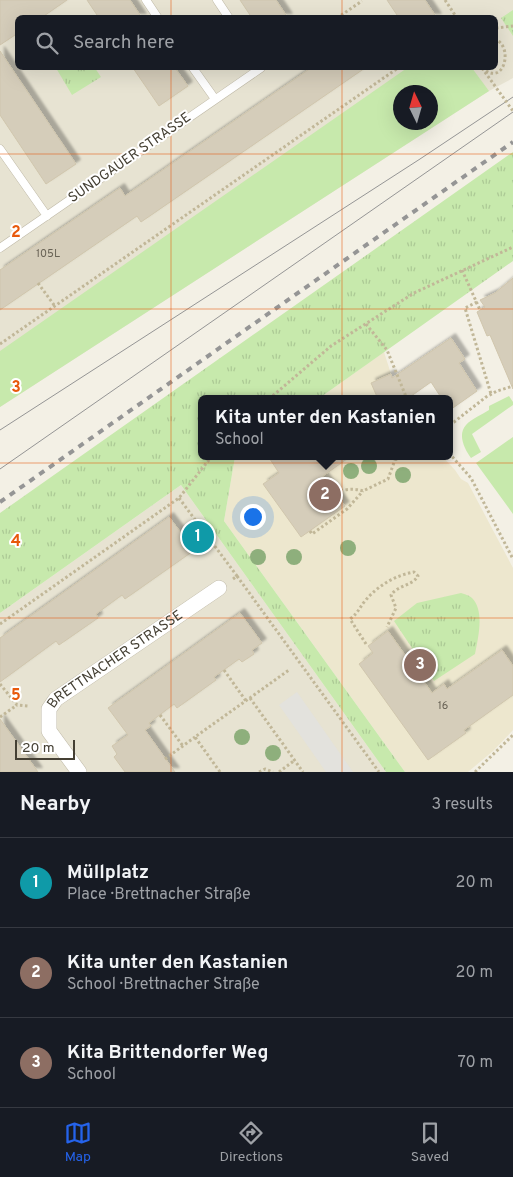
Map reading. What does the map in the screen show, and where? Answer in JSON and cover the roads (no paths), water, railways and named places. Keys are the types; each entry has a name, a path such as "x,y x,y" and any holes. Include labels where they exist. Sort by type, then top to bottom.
{"street":[{"name":"BRETTNACHER STRASSE","path":"79,772 49,731 49,709 56,699 219,588"}],"lane":[{"path":"146,0 156,15"},
{"path":"217,0 227,15"},
{"path":"194,70 215,99"},
{"name":"SUNDGAUER STRASSE","path":"0,248 258,70"},
{"path":"0,149 47,216"}],"tram line":[{"path":"0,430 513,97"},
{"path":"0,469 513,112"}],"railway":[{"path":"0,502 513,142"}],"place":[{"name":"Kita unter den Kastanien","path":"325,495"},
{"name":"Müllplatz","path":"198,537"},
{"name":"Kita Brittendorfer Weg","path":"420,665"}]}
